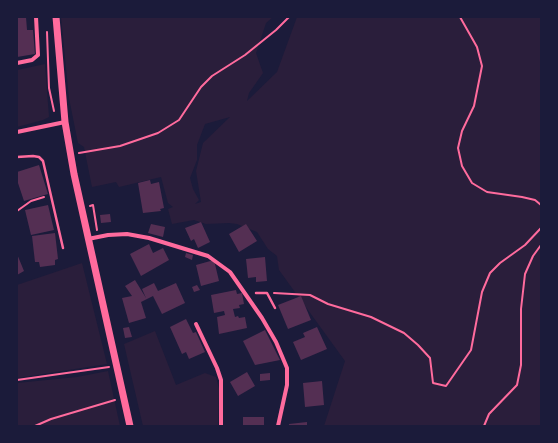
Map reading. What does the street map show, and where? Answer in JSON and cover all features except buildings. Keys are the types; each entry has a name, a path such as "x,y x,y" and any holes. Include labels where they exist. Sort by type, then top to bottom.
{"main road":[{"path":"56,17 65,122 88,239 130,426"}],"street":[{"path":"17,63 32,60 38,55 36,17"},
{"path":"17,132 65,122"},
{"path":"88,239 108,235 127,234 149,238 208,256 230,272 262,318 276,342 287,368 287,385 278,426"},
{"path":"196,324 218,368 221,380 221,426"}],"lane":[{"path":"17,157 33,156 39,157 43,161 63,248"},
{"path":"256,293 267,293 275,308"}],"path":[{"path":"71,155 120,146 158,133 179,120 201,87 212,76 245,54 276,30 289,17"},
{"path":"460,17 477,47 482,66 474,106 462,131 458,148 462,166 472,182 487,192 535,200 541,205"},
{"path":"17,211 31,201 52,195"},
{"path":"17,206 21,207"},
{"path":"267,293 310,295 328,304 371,317 404,333 430,358 433,383 446,386 471,350 482,292 490,273 500,263 525,245 541,228"},
{"path":"484,426 488,414 518,385 521,365 521,309 525,274 541,245"},
{"path":"17,380 116,366"},
{"path":"35,426 51,419 116,400"}],"shaded area":[{"path":"61,17 273,17 266,23 256,53 263,73 249,93 247,101 277,72 297,17 541,17 541,426 324,426 345,361 279,270 277,256 268,249 257,232 237,224 206,224 194,220 172,224 168,209 173,207 168,203 161,177 119,187 116,182 92,187 84,147 78,143 69,98","holes":["230,117 203,143 196,171 201,202 195,204 199,200 193,189 190,178 197,160 197,145 205,124"]},
{"path":"45,64 49,117 17,127 17,70"},
{"path":"82,263 107,364 17,378 17,285"},
{"path":"155,331 176,385 205,373 216,377 219,389 218,426 143,426 124,344"},
{"path":"108,371 120,426 17,426 17,383 77,377"}]}
